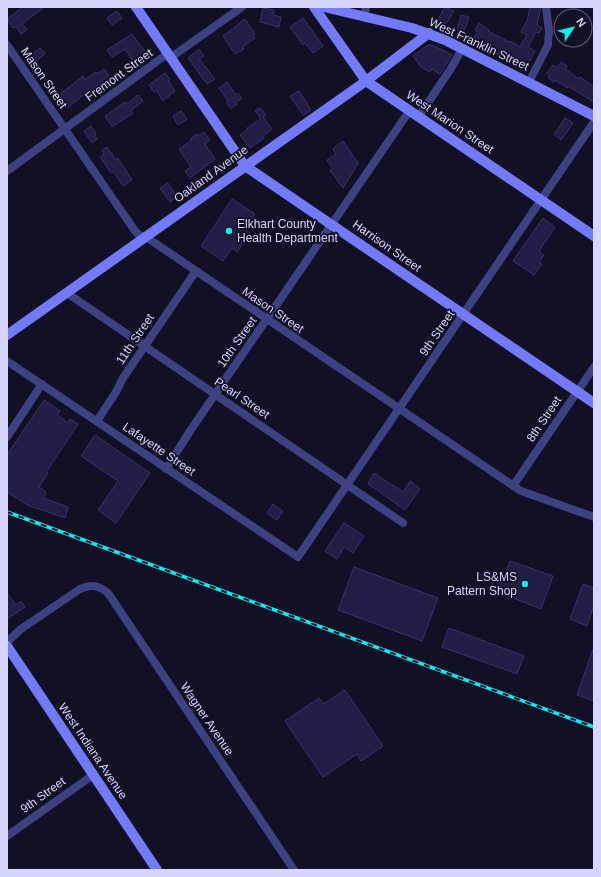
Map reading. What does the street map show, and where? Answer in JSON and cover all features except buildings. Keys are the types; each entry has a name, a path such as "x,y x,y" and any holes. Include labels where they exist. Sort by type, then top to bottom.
{"street":[{"name":"Harrison Street","path":"136,7 245,166 332,223 594,403"},
{"name":"Fremont Street","path":"7,171 169,56 242,7"},
{"name":"West Marion Street","path":"314,7 366,80 594,236"},
{"name":"West Franklin Street","path":"324,7 365,12 429,33 594,116"},
{"path":"529,82 548,45 549,31 546,7"},
{"name":"Oakland Avenue","path":"7,335 366,80 429,33"},
{"name":"Mason Street","path":"7,45 135,231 521,491 594,517"},
{"name":"10th Street","path":"166,469 332,223 414,113 450,70 462,49"},
{"name":"9th Street","path":"298,557 594,122"},
{"name":"11th Street","path":"97,421 144,347 196,271"},
{"name":"Pearl Street","path":"67,293 403,523"},
{"name":"Lafayette Street","path":"7,361 298,557"},
{"name":"8th Street","path":"513,486 594,367"},
{"path":"7,437 42,384"},
{"name":"Wagner Avenue","path":"7,642 21,629 76,591 88,586 96,585 108,593 294,870"},
{"name":"West Indiana Avenue","path":"7,646 157,870"},
{"name":"9th Street","path":"7,836 93,775"}],"railway":[{"path":"7,512 594,727"}],"place":[{"name":"Elkhart County Health Department","path":"229,231"},
{"name":"LS&MS Pattern Shop","path":"525,584"}]}
